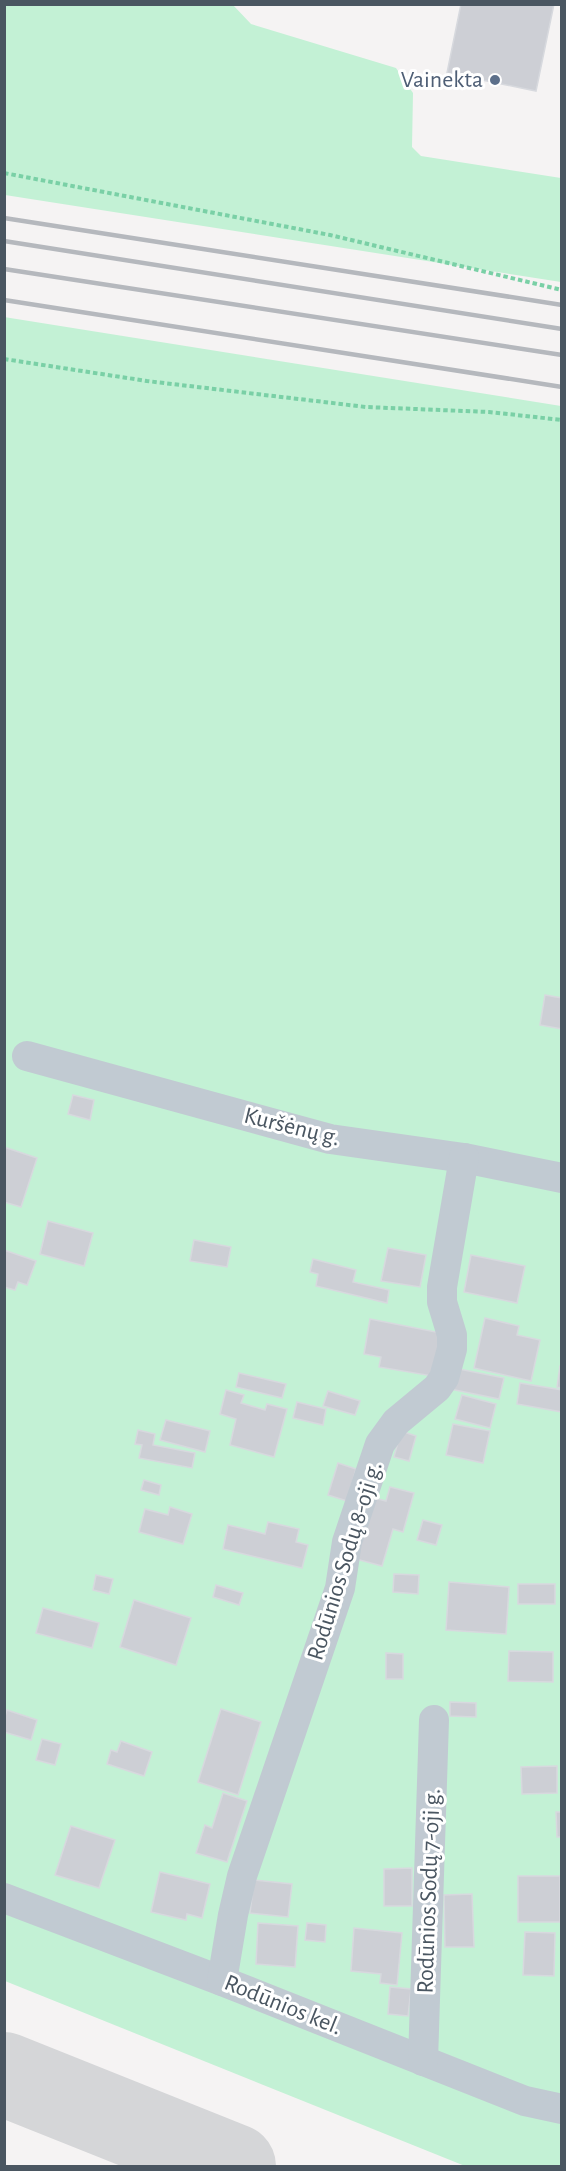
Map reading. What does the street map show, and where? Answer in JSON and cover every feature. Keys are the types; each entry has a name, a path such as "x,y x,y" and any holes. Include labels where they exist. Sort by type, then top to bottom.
{"street":[{"name":"Kuršėnų g.","path":"27,1056 330,1139 464,1158 561,1178"},
{"name":"Rodūnios Sodų 8-oji g.","path":"222,1981 242,1876 340,1588 347,1542 380,1443 396,1422 436,1388 444,1378 452,1349 452,1335 442,1302 442,1287 464,1158"},
{"name":"Rodūnios Sodų 7-oji g.","path":"423,2061 434,1720"},
{"name":"Rodūnios kel.","path":"4,1898 222,1981 525,2101 561,2109"}],"path":[{"path":"4,173 330,235 561,290"},
{"path":"4,359 147,381 366,407 489,412 561,420"}],"green space":[{"path":"4,5 233,5 251,24 396,68 413,93 412,147 421,156 561,178 561,282 5,195"},
{"path":"4,317 561,406 561,2166 465,2166 5,1981"}],"building":[{"path":"461,4 554,4 536,91 447,73"},
{"path":"545,995 562,998 562,1029 540,1025"},
{"path":"73,1095 94,1100 90,1120 68,1114"},
{"path":"4,1147 37,1158 21,1207 4,1202"},
{"path":"48,1221 93,1233 84,1266 40,1254"},
{"path":"194,1240 231,1247 227,1267 190,1261"},
{"path":"388,1248 426,1255 420,1287 381,1281"},
{"path":"4,1250 36,1261 27,1285 18,1282 15,1290 4,1287"},
{"path":"471,1255 525,1266 517,1303 464,1292"},
{"path":"313,1259 356,1270 353,1282 389,1290 387,1303 316,1286 318,1274 310,1272"},
{"path":"485,1318 519,1326 517,1335 540,1340 531,1381 474,1368"},
{"path":"370,1319 446,1334 438,1377 379,1367 381,1357 364,1354"},
{"path":"560,1366 562,1366 562,1388 557,1387"},
{"path":"454,1368 504,1378 499,1399 450,1389"},
{"path":"239,1373 286,1384 282,1398 236,1387"},
{"path":"520,1383 562,1390 562,1412 517,1404"},
{"path":"226,1390 244,1395 241,1403 265,1410 267,1404 287,1409 274,1457 230,1445 236,1419 220,1414"},
{"path":"328,1391 360,1401 355,1415 323,1406"},
{"path":"462,1395 496,1404 490,1428 455,1419"},
{"path":"297,1402 326,1409 323,1425 293,1418"},
{"path":"166,1420 210,1431 205,1452 160,1440"},
{"path":"453,1424 490,1431 483,1463 446,1455"},
{"path":"138,1430 155,1434 153,1445 195,1453 192,1468 139,1458 142,1445 135,1444"},
{"path":"401,1431 416,1436 409,1461 394,1457"},
{"path":"338,1463 356,1469 347,1501 328,1495"},
{"path":"144,1480 161,1485 159,1495 141,1490"},
{"path":"390,1487 414,1493 403,1532 393,1529 382,1566 356,1559 374,1498 386,1501"},
{"path":"170,1507 192,1514 183,1544 139,1532 145,1509 168,1515"},
{"path":"423,1520 442,1525 436,1545 417,1540"},
{"path":"268,1522 299,1529 296,1542 308,1545 302,1568 223,1549 228,1525 265,1534"},
{"path":"394,1574 419,1575 418,1594 393,1592"},
{"path":"96,1575 113,1579 109,1594 93,1590"},
{"path":"449,1582 509,1587 506,1634 446,1630"},
{"path":"518,1584 555,1584 555,1604 518,1604"},
{"path":"216,1585 243,1593 239,1605 213,1597"},
{"path":"134,1600 191,1618 176,1665 120,1647"},
{"path":"43,1608 99,1623 92,1648 36,1633"},
{"path":"509,1651 553,1652 553,1682 508,1681"},
{"path":"386,1653 403,1654 403,1679 386,1679"},
{"path":"450,1702 476,1703 476,1717 450,1716"},
{"path":"221,1709 261,1722 238,1795 198,1782"},
{"path":"7,1710 37,1720 31,1740 4,1732"},
{"path":"42,1739 61,1744 55,1765 36,1760"},
{"path":"121,1741 152,1752 144,1776 107,1764 111,1750 117,1752"},
{"path":"557,1766 557,1793 522,1794 521,1767"},
{"path":"223,1793 247,1801 227,1862 196,1853 205,1825 212,1828"},
{"path":"556,1812 562,1812 562,1837 557,1837"},
{"path":"71,1826 115,1840 99,1888 55,1875"},
{"path":"412,1868 412,1906 384,1906 384,1869"},
{"path":"160,1872 210,1884 202,1918 187,1914 186,1920 151,1912"},
{"path":"518,1876 560,1876 560,1922 518,1922"},
{"path":"254,1880 292,1884 288,1917 250,1913"},
{"path":"472,1894 474,1947 445,1947 444,1895"},
{"path":"258,1923 298,1926 295,1967 256,1964"},
{"path":"307,1923 326,1925 325,1942 305,1940"},
{"path":"354,1928 402,1933 397,1985 380,1983 381,1974 351,1971"},
{"path":"525,1932 555,1933 554,1976 523,1975"},
{"path":"390,1987 411,1989 408,2016 388,2014"}],"taxiway":[{"path":"4,2074 234,2166"}],"railway":[{"path":"4,218 562,305"},
{"path":"4,241 562,329"},
{"path":"4,269 562,355"},
{"path":"4,300 562,387"}],"place":[{"name":"Vainekta","path":"495,80"}]}
